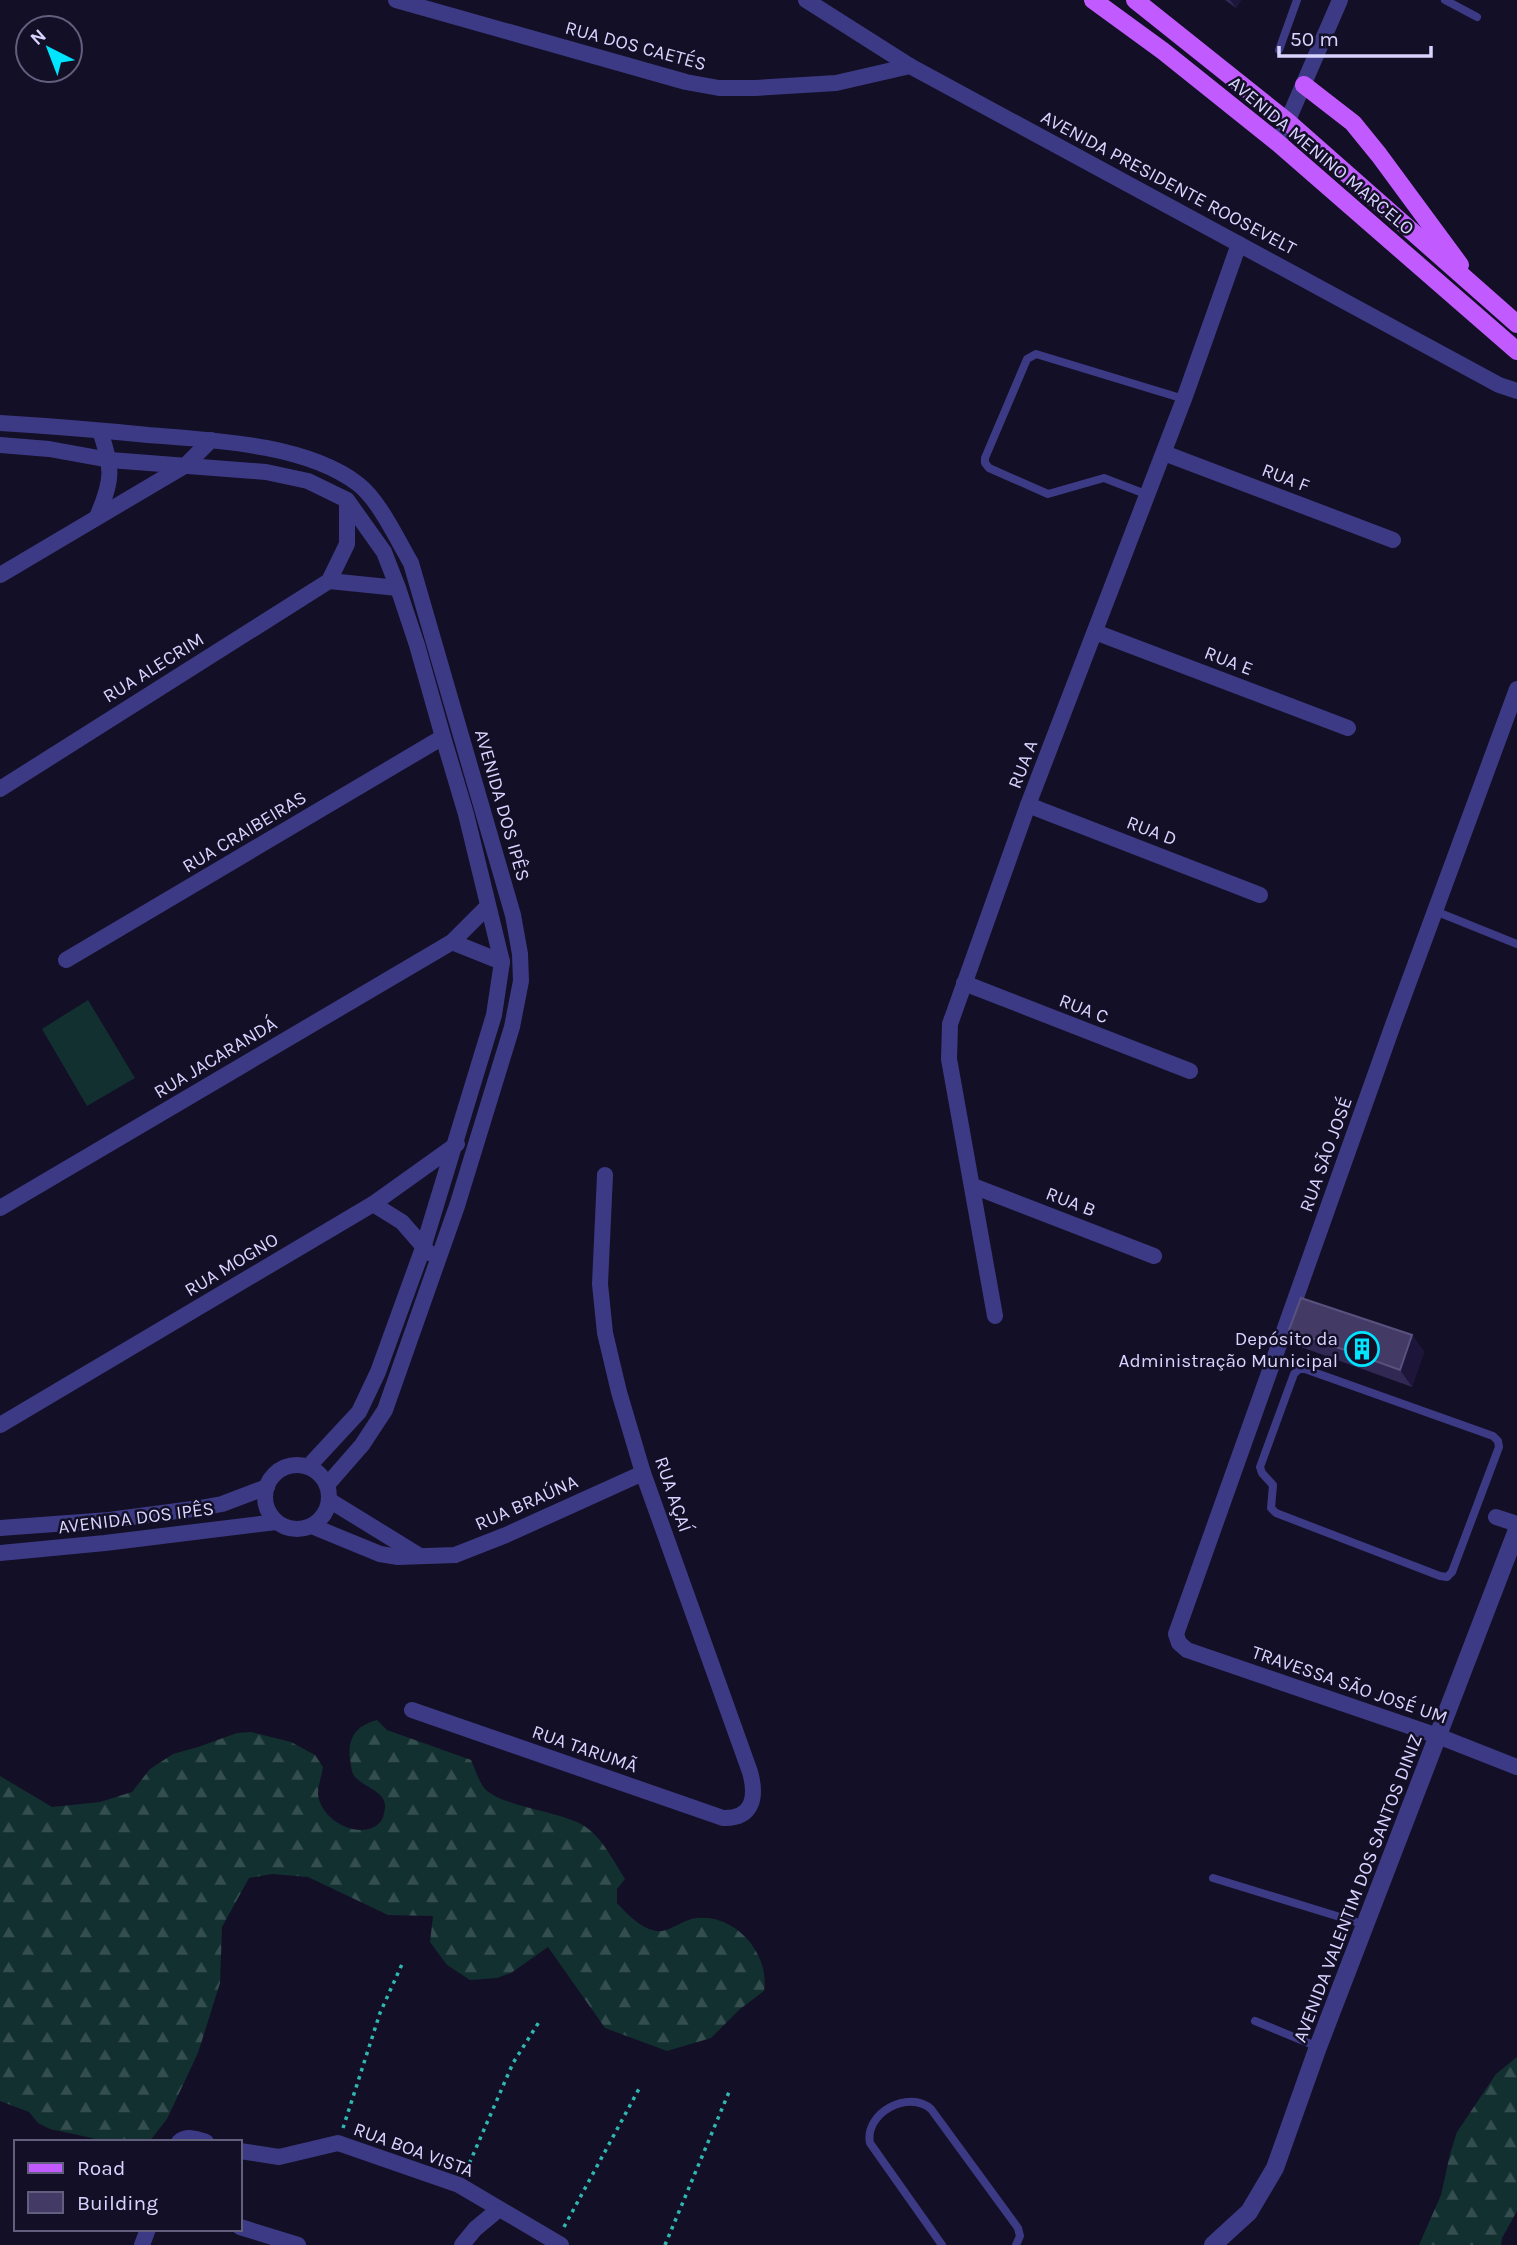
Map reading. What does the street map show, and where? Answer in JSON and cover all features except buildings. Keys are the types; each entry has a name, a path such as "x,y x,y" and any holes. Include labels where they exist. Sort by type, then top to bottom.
{"main road":[{"name":"AVENIDA MENINO MARCELO","path":"1093,0 1163,51 1278,143 1517,351"},
{"name":"AVENIDA MENINO MARCELO","path":"1135,0 1288,121 1517,324"},
{"path":"1304,85 1353,123 1480,293"}],"street":[{"name":"RUA DOS CAETÉS","path":"396,0 686,82 719,88 836,83 910,66"},
{"name":"AVENIDA PRESIDENTE ROOSEVELT","path":"806,0 910,66 1499,385 1517,391"},
{"path":"1278,143 1340,0"},
{"name":"RUA A","path":"995,1315 949,1059 950,1024 1028,805 1184,399 1238,244"},
{"name":"AVENIDA DOS IPÊS","path":"0,423 211,440 283,452 327,465 359,485 384,515 411,563 513,915 520,954 521,981 512,1027 480,1135 385,1410 328,1493 325,1513 312,1526 300,1529 287,1528 276,1522 0,1553"},
{"path":"97,517 109,490 110,460 100,430"},
{"path":"0,575 186,465 211,440"},
{"name":"AVENIDA DOS IPÊS","path":"0,445 49,449 110,460 266,472 308,481 347,500 384,552 398,588 466,814 502,962 494,1015 423,1248 378,1372 359,1412 308,1467 295,1465 284,1468 273,1476 267,1487 222,1504 109,1520 0,1528"},
{"name":"RUA F","path":"1164,453 1393,540"},
{"path":"347,500 346,544 329,581 398,588"},
{"name":"RUA ALECRIM","path":"0,789 329,581"},
{"name":"RUA E","path":"1095,632 1348,728"},
{"name":"RUA SÃO JOSÉ","path":"1176,1634 1517,689"},
{"name":"RUA CRAIBEIRAS","path":"66,960 443,737"},
{"name":"RUA D","path":"1028,805 1260,895"},
{"name":"RUA JACARANDÁ","path":"0,1208 452,942 488,906"},
{"path":"452,942 502,962"},
{"name":"RUA C","path":"964,983 1190,1072"},
{"name":"RUA MOGNO","path":"0,1425 373,1205 455,1144 480,1135"},
{"name":"RUA AÇAÍ","path":"605,1175 600,1284 605,1333 643,1472 750,1772 754,1792 751,1806 744,1814"},
{"name":"RUA B","path":"973,1186 1154,1256"},
{"path":"373,1205 402,1222 437,1261"},
{"path":"308,1467 320,1474 328,1493 422,1557"},
{"name":"RUA BRAÚNA","path":"312,1526 380,1554 398,1557 455,1555 643,1472"},
{"path":"267,1487 265,1500 268,1512 276,1522"},
{"path":"1496,1517 1517,1524"},
{"name":"AVENIDA VALENTIM DOS SANTOS DINIZ","path":"1213,2245 1249,2212 1275,2168 1318,2047 1517,1530"},
{"name":"TRAVESSA SÃO JOSÉ UM","path":"1176,1634 1179,1643 1187,1650 1517,1767"},
{"name":"RUA TARUMÃ","path":"412,1710 723,1818 744,1814"},
{"name":"RUA BOA VISTA","path":"242,2151 279,2157 338,2143 459,2185 559,2243"},
{"path":"462,2245 475,2229 499,2209"},
{"path":"242,2228 298,2245"}],"lane":[{"path":"1279,50 1297,0"},
{"path":"1445,0 1477,17"},
{"path":"1148,495 1104,478 1048,494 989,468 985,458 1031,355 1036,354 1184,399"},
{"path":"1435,911 1517,944"},
{"path":"1299,1369 1305,1369 1493,1436 1499,1447 1476,1510 1452,1572 1447,1577 1276,1513 1271,1508 1273,1485 1260,1467 1294,1374 1299,1369"},
{"path":"1476,1510 1496,1517"},
{"path":"1213,1878 1366,1925"},
{"path":"1255,2021 1318,2047"},
{"path":"942,2245 870,2143 869,2133 873,2122 902,2102 919,2101 930,2109 1018,2228 1020,2235 1016,2245"}],"path":[{"path":"338,2143 380,2013 403,1962"},
{"path":"459,2185 513,2063 539,2022"},
{"path":"559,2243 640,2087"},
{"path":"665,2245 729,2092"}],"green space":[{"path":"88,1000 135,1078 87,1106 42,1029"},
{"path":"377,1720 387,1730 471,1760 485,1789 503,1800 570,1819 588,1829 606,1848 625,1879 617,1889 617,1903 643,1926 662,1931 692,1919 711,1918 737,1930 747,1939 762,1963 764,1991 740,2009 711,2038 667,2051 605,2028 548,1947 511,1973 497,1978 470,1980 447,1965 430,1942 433,1916 388,1915 308,1877 272,1874 249,1878 222,1927 220,1983 198,2053 167,2119 151,2140 94,2140 50,2129 38,2123 29,2112 0,2101 0,1776 52,1807 100,1802 132,1792 150,1769 173,1754 237,1733 251,1732 291,1742 315,1755 323,1767 318,1794 325,1811 331,1818 349,1828 367,1829 380,1822 385,1805 380,1795 353,1774 349,1752 355,1734"},
{"path":"1517,2057 1517,2211 1501,2245 1419,2245 1441,2195 1457,2132 1496,2074"}],"place":[{"name":"Depósito da Administração Municipal","path":"1362,1349"}]}
